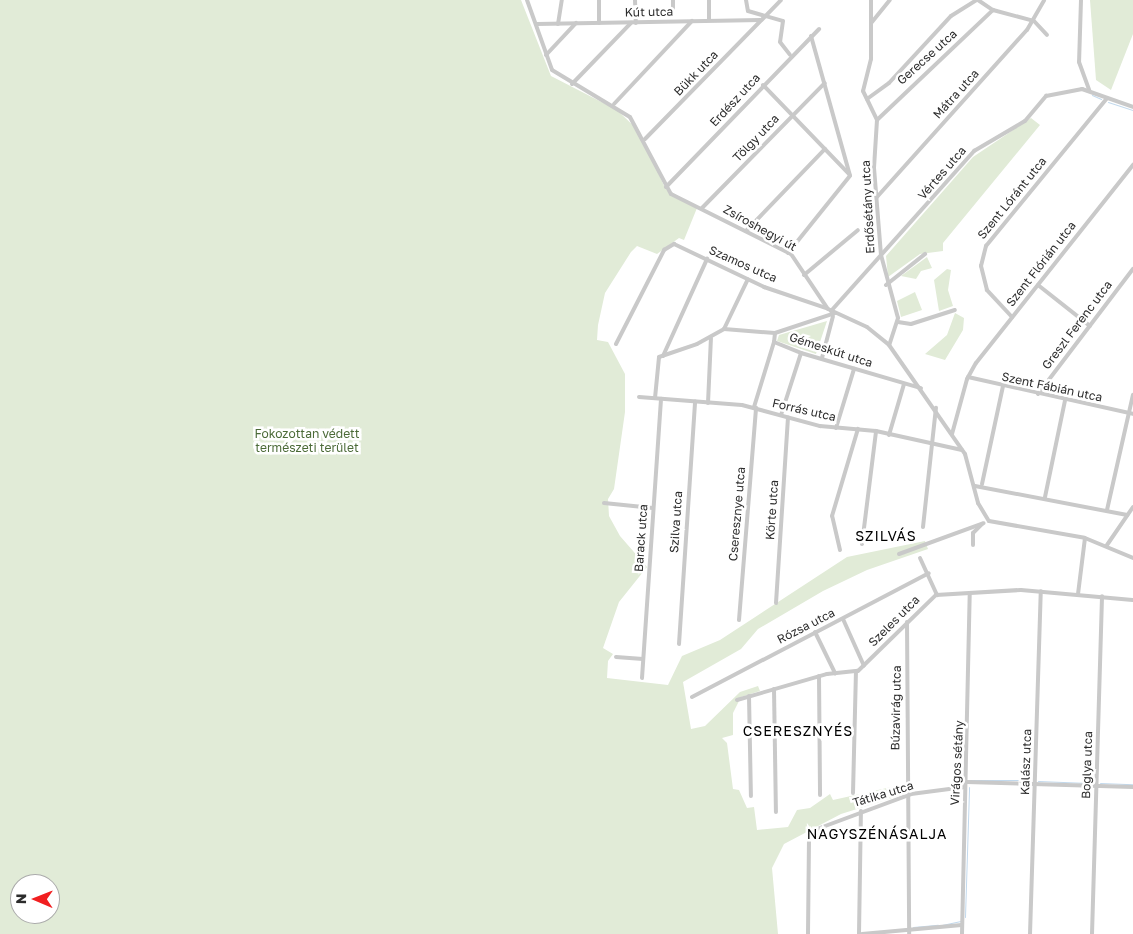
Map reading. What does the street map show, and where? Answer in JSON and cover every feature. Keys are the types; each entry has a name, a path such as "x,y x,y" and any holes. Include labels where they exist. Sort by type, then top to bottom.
{"street":[{"name":"Zsíroshegyi út","path":"527,0 553,71 572,84 614,104 645,139 666,187 681,200 702,208 788,253 832,312 867,327 889,346 936,408 962,450 975,486 979,506 990,521"},
{"path":"558,24 562,0"},
{"path":"599,0 599,23"},
{"path":"572,84 634,23 636,0"},
{"path":"673,0 673,8"},
{"path":"709,0 709,20"},
{"path":"746,0 748,10 783,21 780,42 790,55"},
{"name":"Bükk utca","path":"645,139 781,0"},
{"name":"Erdősétány utca","path":"871,0 871,65 863,88 877,120 877,196 881,255 886,284 898,323"},
{"path":"872,22 890,0"},
{"path":"978,0 993,10 1034,21 1047,34"},
{"name":"Gerecse utca","path":"867,99 889,83 951,16 978,0"},
{"name":"Mátra utca","path":"877,196 1034,21 1044,0"},
{"path":"1081,0 1079,62 1091,92"},
{"name":"Gerecse utca","path":"877,120 993,10"},
{"name":"Kút utca","path":"536,24 761,20"},
{"path":"614,104 692,21"},
{"path":"546,55 576,23"},
{"name":"Erdész utca","path":"666,187 790,55 819,29"},
{"path":"811,36 850,176"},
{"name":"Tölgy utca","path":"702,208 825,83"},
{"path":"763,85 850,176"},
{"name":"Vértes utca","path":"832,312 981,145 1025,121 1053,91 1091,92 1133,107"},
{"name":"Szent Lóránt utca","path":"1012,317 986,290 982,266 986,246 1107,98"},
{"path":"746,231 825,150"},
{"name":"Szent Flórián utca","path":"968,377 1012,317 1133,165"},
{"path":"788,253 850,176"},
{"path":"804,275 858,230"},
{"name":"Szamos utca","path":"616,344 664,250 678,245 748,279 832,312"},
{"path":"886,284 926,254"},
{"path":"655,398 661,356 707,259"},
{"name":"Greszl Ferenc utca","path":"1038,394 1133,269"},
{"path":"661,356 711,338 724,329 748,279"},
{"path":"1038,285 1090,326"},
{"path":"889,346 898,323 910,324 955,310"},
{"path":"775,334 832,312"},
{"path":"822,358 832,312"},
{"name":"Gémeskút utca","path":"724,329 775,334 774,342 801,352 921,388"},
{"path":"708,403 711,338"},
{"name":"Cseresznye utca","path":"739,620 755,408 774,342"},
{"path":"781,415 801,352"},
{"path":"836,428 854,369"},
{"path":"952,434 968,377"},
{"name":"Szent Fábián utca","path":"968,377 1131,414"},
{"path":"889,435 904,384"},
{"path":"982,484 1003,386"},
{"path":"1107,510 1131,414 1133,396"},
{"name":"Forrás utca","path":"639,398 755,408 836,428 876,431 933,446 962,450"},
{"name":"Barack utca","path":"642,678 661,399"},
{"path":"1045,497 1065,400"},
{"name":"Szilva utca","path":"679,644 696,402"},
{"path":"923,527 936,408"},
{"name":"Körte utca","path":"776,603 788,417"},
{"path":"840,550 832,516 858,429"},
{"path":"862,544 876,431"},
{"path":"975,486 982,484 1127,515"},
{"path":"604,503 653,508"},
{"path":"1107,545 1133,507"},
{"path":"899,554 990,521 996,524 1085,538 1107,545 1133,558"},
{"path":"973,545 974,533 984,523"},
{"path":"1078,594 1085,538"},
{"path":"920,558 929,573 937,595"},
{"name":"Rózsa utca","path":"692,697 929,573"},
{"name":"Szeles utca","path":"856,672 937,595 1041,591 1133,600"},
{"name":"Kalász utca","path":"1030,934 1041,591"},
{"name":"Virágos sétány","path":"962,934 970,593"},
{"name":"Boglya utca","path":"1092,934 1102,596"},
{"path":"843,619 864,666"},
{"name":"Búzavirág utca","path":"907,622 905,780 911,794 909,932"},
{"path":"815,632 836,673"},
{"path":"616,657 643,659"},
{"path":"737,700 820,676 856,672 853,793"},
{"path":"820,676 820,795"},
{"path":"774,689 776,812"},
{"path":"749,696 750,796"},
{"name":"Tátika utca","path":"808,934 809,832 861,811 911,794 966,784 1133,787"},
{"path":"861,811 860,934 909,932 962,925"}],"green space":[{"name":"Fokozottan védett természeti terület","path":"0,0 521,0 551,76 617,110 640,132 665,188 697,208 684,240 679,238 657,254 637,246 631,252 605,293 598,325 597,340 608,342 625,374 625,412 614,489 608,499 609,516 620,536 647,567 619,602 603,648 613,654 608,661 607,678 668,685 682,656 720,640 847,557 925,541 928,549 867,570 823,591 758,629 741,649 683,682 691,729 705,726 740,692 758,686 760,691 741,697 733,713 733,735 722,738 727,743 733,789 739,790 747,808 754,807 757,830 788,827 797,810 810,808 830,794 833,800 905,784 908,793 841,814 784,844 772,868 778,934 0,934"},
{"path":"1090,0 1133,0 1133,34 1111,90 1096,80"},
{"path":"1031,118 1040,125 943,243 943,251 920,254 888,277 886,256 973,157"},
{"path":"927,257 932,268 921,271 916,279 901,276"},
{"path":"947,269 951,270 948,290 953,306 939,311 934,280"},
{"path":"915,292 922,310 901,317 897,301"},
{"path":"955,313 964,318 963,330 945,360 925,354 947,335"},
{"path":"827,321 816,354 777,341 779,335"}],"waterway":[{"path":"1092,95 1101,99"},
{"path":"1108,102 1133,110"},
{"path":"969,780 1027,780"},
{"path":"1038,781 1088,783"},
{"path":"1100,783 1133,784"},
{"path":"965,917 969,787"},
{"path":"942,925 961,921"},
{"path":"913,927 938,925"}],"district":[{"name":"SZILVÁS","path":"886,536"},
{"name":"CSERESZNYÉS","path":"798,731"},
{"name":"NAGYSZÉNÁSALJA","path":"877,834"}]}
